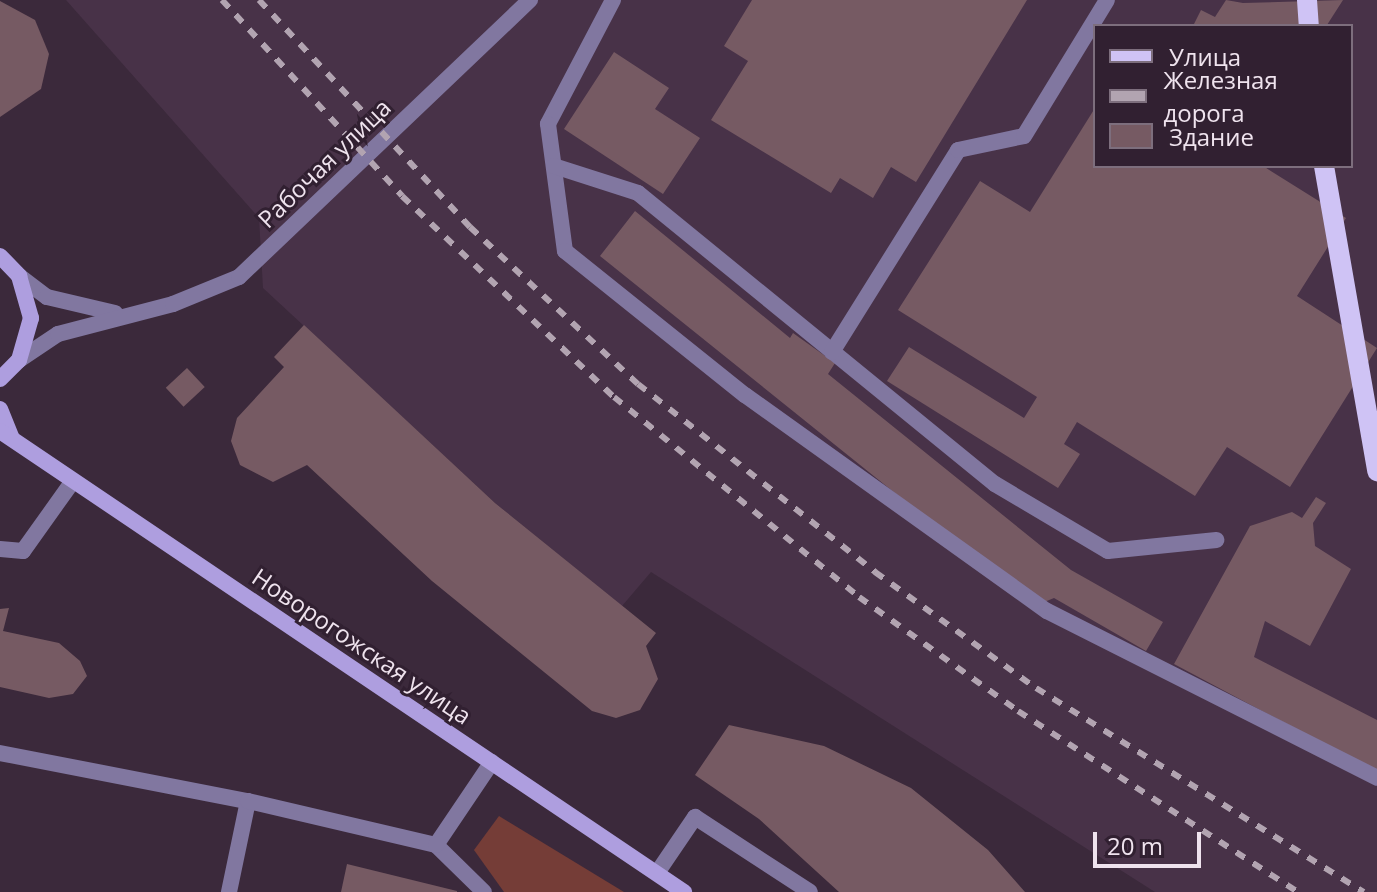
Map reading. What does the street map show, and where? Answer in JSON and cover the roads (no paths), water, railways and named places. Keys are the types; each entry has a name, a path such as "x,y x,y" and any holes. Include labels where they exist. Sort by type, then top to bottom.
{"main road":[{"path":"1307,0 1309,24"},
{"path":"1324,168 1377,471"}],"street":[{"name":"Рабочая улица","path":"19,360 58,334 239,277 530,0"},
{"path":"613,0 548,124 565,251 758,404 1047,611 1377,778"},
{"path":"832,352 958,150 1024,136 1107,0"},
{"path":"554,166 638,193 995,484 1108,551 1216,540"},
{"path":"0,256 19,276 47,297 125,314"},
{"path":"1,381 19,360 31,318 19,276"},
{"name":"Новорогожская улица","path":"0,409 6,435 684,892"},
{"path":"0,549 23,551 73,481"},
{"path":"0,753 248,801 436,845 484,892"},
{"path":"436,845 492,762"},
{"path":"229,892 248,801"},
{"path":"657,873 695,817 810,892"}],"railway":[{"path":"222,0 402,196 614,397 859,597 1018,711 1298,892"},
{"path":"259,0 470,227 638,384 875,572 1036,688 1364,892"}]}
